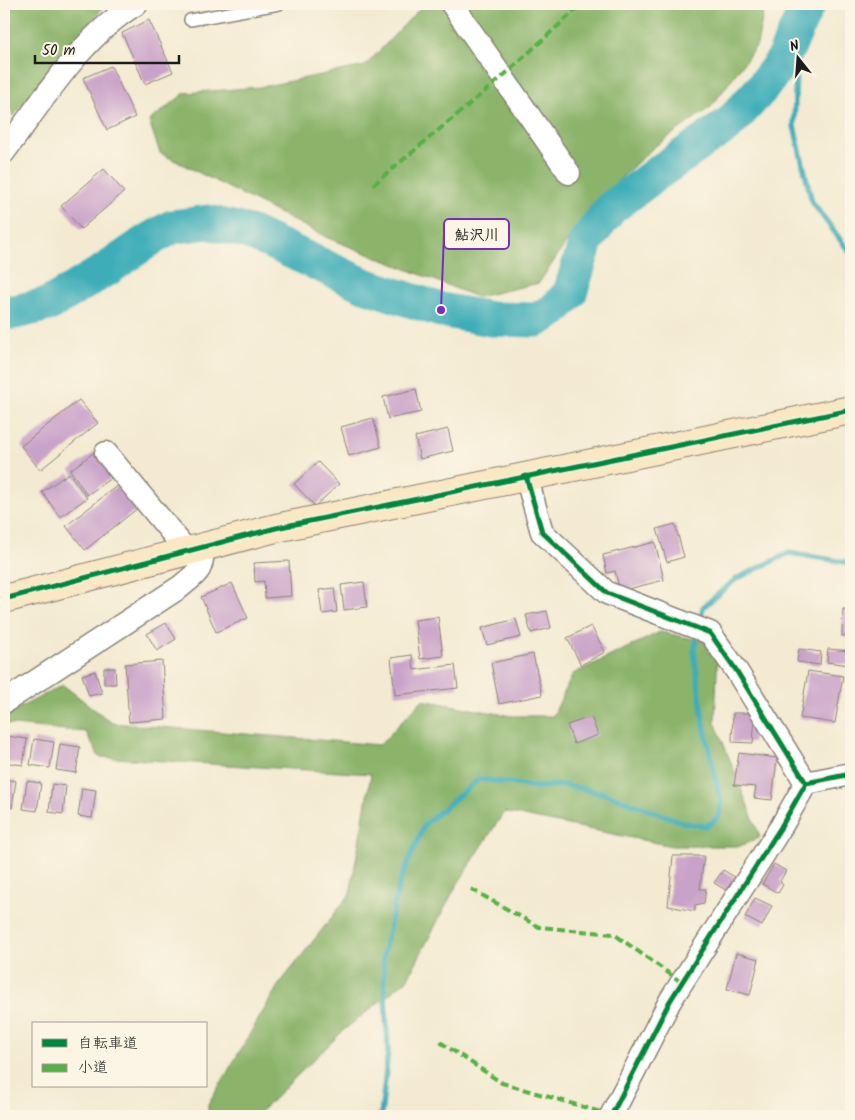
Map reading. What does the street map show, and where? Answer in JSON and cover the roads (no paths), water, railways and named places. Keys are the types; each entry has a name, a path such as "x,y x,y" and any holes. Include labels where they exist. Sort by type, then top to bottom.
{"street":[{"path":"6,141 75,58 118,15 136,4"},
{"path":"452,4 569,173"},
{"path":"4,599 276,528 851,410"},
{"path":"4,702 180,587 198,572 203,559 106,453"},
{"path":"526,476 542,532 607,593 710,633 736,670 806,782"},
{"path":"806,782 851,774"},
{"path":"611,1116 670,1001 781,827 806,782"}],"lane":[{"path":"190,20 279,4"}],"waterway":[{"path":"4,312 15,312 49,304 172,227 208,222 249,232 364,285 441,310 491,319 537,320 554,310 570,293 586,241 611,208 656,174 729,124 762,88 782,61 808,4"},
{"path":"789,47 796,68 794,126 812,202 851,254"},
{"path":"700,624 703,607 736,579 789,553 851,563"},
{"path":"381,1116 388,1051 383,956 399,884 424,825 479,779 537,787 564,785 606,794 685,823 706,826 718,818 721,803 703,720 694,651 698,633"}],"place":[{"name":"鮎沢川","path":"441,310"}]}
